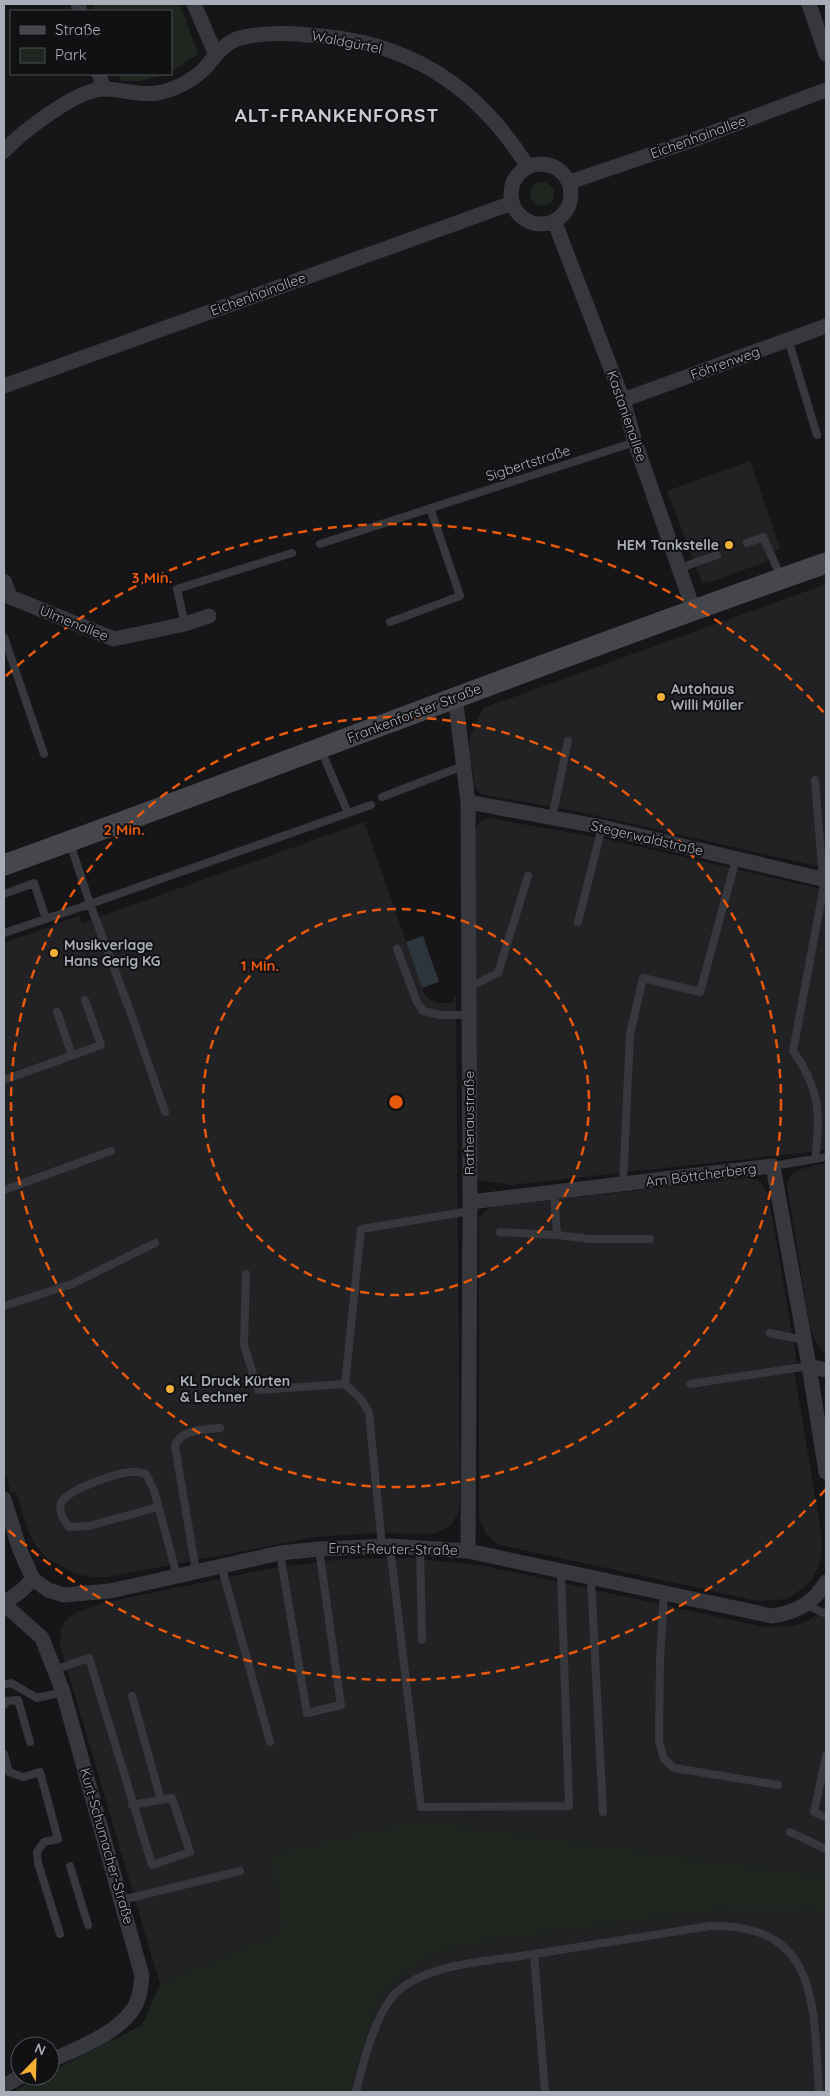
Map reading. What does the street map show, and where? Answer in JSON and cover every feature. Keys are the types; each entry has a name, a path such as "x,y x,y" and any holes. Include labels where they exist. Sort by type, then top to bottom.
{"main road":[{"name":"Frankenforster Straße","path":"4,865 320,749 455,696 826,563"}],"street":[{"path":"194,4 216,55"},
{"path":"809,4 826,54"},
{"name":"Waldgürtel","path":"104,88 130,93 157,93 185,83 202,71 226,44 241,38 280,33 329,36 378,46 415,60 449,80 480,105 509,137 528,167"},
{"path":"4,152 15,140 65,102 104,88 99,75"},
{"name":"Eichenhainallee","path":"570,182 693,140 826,90"},
{"path":"539,163 550,164 559,169 570,182 571,203 564,214 555,222 541,224 528,222 518,214 512,203 513,181 519,172 539,163"},
{"name":"Eichenhainallee","path":"4,386 512,203"},
{"name":"Kastanienallee","path":"555,222 623,400 635,442 694,610"},
{"name":"Föhrenweg","path":"623,400 826,326"},
{"name":"Ulmenallee","path":"4,581 7,600 114,639 185,624 209,616"},
{"name":"Rathenaustraße","path":"455,696 468,802 470,1206 468,1550"},
{"name":"Stegerwaldstraße","path":"468,802 602,827 825,880"},
{"name":"Am Böttcherberg","path":"470,1206 554,1192 773,1166 809,1366"},
{"path":"826,1370 809,1366 826,1472"},
{"path":"4,1499 20,1550 32,1579 21,1592 4,1604"},
{"name":"Ernst-Reuter-Straße","path":"32,1579 48,1590 64,1595 82,1595 110,1591 280,1553 386,1546 468,1550 591,1579 772,1616 796,1611 807,1605 821,1591 826,1582"},
{"name":"Kurt-Schumacher-Straße","path":"4,1604 42,1638 63,1692 142,1976 140,1993 135,2006 117,2026 60,2056"}],"lane":[{"path":"788,339 816,435"},
{"name":"Sigbertstraße","path":"320,544 635,442"},
{"path":"390,622 460,596 430,508"},
{"path":"747,543 763,537 782,579"},
{"path":"185,624 177,589 292,553"},
{"path":"680,568 718,555"},
{"path":"4,637 44,754"},
{"path":"552,818 568,741"},
{"path":"320,749 348,813"},
{"path":"382,797 463,766"},
{"path":"814,1159 819,1125 816,1096 804,1067 793,1050 825,880 815,780"},
{"path":"4,933 371,805"},
{"path":"578,922 602,827"},
{"path":"69,841 90,904 134,1019 165,1112"},
{"path":"623,1184 630,1034 644,978 700,992 736,859"},
{"path":"468,987 498,973 528,876"},
{"path":"4,894 34,883 46,919"},
{"path":"396,949 422,1011 440,1015 469,1015"},
{"path":"4,1080 101,1045 85,1000"},
{"path":"57,1012 72,1055"},
{"path":"4,1190 111,1151"},
{"path":"773,1166 826,1157"},
{"path":"554,1192 557,1235"},
{"path":"345,1384 362,1229 470,1206"},
{"path":"500,1232 590,1239 650,1239"},
{"path":"4,1306 72,1284 155,1244"},
{"path":"246,1274 244,1345 258,1390 345,1384 361,1399 369,1413 420,1807 569,1806 561,1572"},
{"path":"770,1333 803,1340"},
{"path":"690,1384 809,1366"},
{"path":"196,1571 175,1446 177,1438 182,1434 220,1428"},
{"path":"158,1507 89,1526 69,1527 61,1517 61,1503 67,1494 110,1477 132,1472 146,1474 158,1507 177,1576"},
{"path":"420,1548 422,1640"},
{"path":"280,1553 307,1713 342,1705 319,1549"},
{"path":"221,1565 270,1742"},
{"path":"591,1579 603,1812"},
{"path":"664,1594 660,1660 659,1741 664,1759 674,1768 778,1785"},
{"path":"807,1605 826,1614"},
{"path":"54,1670 89,1658 132,1805 152,1865 190,1852 172,1798 132,1805"},
{"path":"4,1685 11,1683 37,1698"},
{"path":"4,1705 7,1701 37,1698 63,1692"},
{"path":"132,1696 161,1800"},
{"path":"18,1700 30,1742"},
{"path":"4,1754 9,1772 22,1777 40,1772 58,1839 44,1842 37,1852 38,1863 60,1934"},
{"path":"826,1756 814,1812 826,1818"},
{"path":"790,1832 826,1849"},
{"path":"70,1866 88,1925"},
{"path":"122,1900 240,1871"},
{"path":"356,2092 362,2067 382,2013 394,1996 410,1982 432,1972 710,1926 749,1928 766,1934 793,1957 811,1993 819,2092"},
{"path":"534,1954 545,2092"}],"shaded area":[{"path":"750,461 780,548 765,562 719,579 702,583 667,491"},
{"path":"826,584 826,868 580,812 481,794 475,787 469,751 470,737 483,708"},
{"path":"489,818 606,839 826,890 826,1150 511,1185 477,1180 475,830 480,821"},
{"path":"364,822 424,993 429,999 438,1003 452,1003 456,995 460,1503 457,1515 450,1526 434,1534 376,1533 316,1537 108,1577 76,1574 48,1559 37,1547 29,1533 16,1492 11,1493 4,1469 4,943 79,916 82,923"},
{"path":"423,936 439,982 422,988 406,942"},
{"path":"826,1163 826,1355 816,1342 810,1328 787,1185 790,1176 797,1170"},
{"path":"747,1178 757,1180 768,1193 797,1363 793,1364 822,1538 821,1559 813,1578 806,1586 788,1598 758,1601 500,1545 494,1541 485,1533 479,1517 479,1217 491,1207"},
{"path":"409,1558 480,1565 764,1627 793,1626 808,1621 826,1608 826,1877 419,1821 283,1932 160,1984 60,1645 61,1630 64,1622 75,1613 102,1603 273,1568 343,1559"},
{"path":"726,1908 800,1908 826,1912 826,2092 348,2092 378,1999 406,1970 436,1952 490,1940"}],"green space":[{"path":"92,4 180,4 198,54 172,71 172,10 95,10"},
{"path":"118,75 164,75 142,81 121,81"},
{"path":"542,182 551,185 554,194 551,203 542,206 533,203 530,194 533,185"},
{"path":"419,1821 826,1877 826,1912 800,1908 726,1908 490,1940 436,1952 406,1970 378,1999 348,2092 12,2092 23,2086 60,2086 60,2067 142,2025 160,1984 283,1932 272,1855"}],"place":[{"name":"HEM Tankstelle","path":"729,545"},
{"name":"Autohaus Willi Müller","path":"661,697"},
{"name":"Musikverlage Hans Gerig KG","path":"54,953"},
{"name":"KL Druck Kürten & Lechner","path":"170,1389"}],"district":[{"name":"ALT-FRANKENFORST","path":"337,115"}]}
